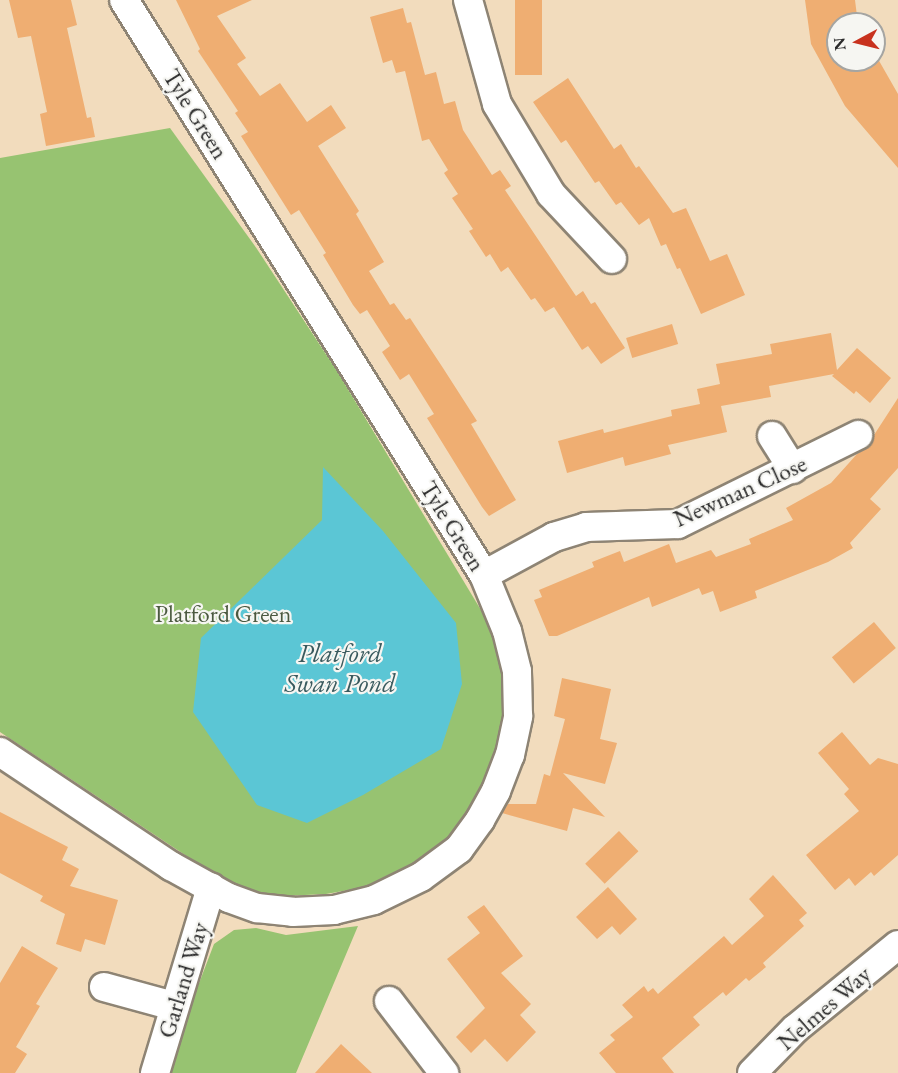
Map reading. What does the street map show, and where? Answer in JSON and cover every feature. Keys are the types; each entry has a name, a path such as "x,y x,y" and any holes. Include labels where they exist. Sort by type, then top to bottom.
{"street":[{"name":"Tyle Green","path":"124,0 484,575 507,631 517,670 518,716 510,755 496,791 480,820 459,849 422,877 374,900 334,910 293,912 257,908 230,898 211,887"},
{"path":"468,0 497,104 551,194 612,259"},
{"name":"Newman Close","path":"484,575 554,537 586,527 678,524 858,435"},
{"path":"772,436 793,469"},
{"path":"0,752 171,867 211,887"},
{"name":"Garland Way","path":"155,1073 211,887"},
{"name":"Nelmes Way","path":"752,1073 795,1029 898,945"},
{"path":"104,987 174,1006"},
{"path":"389,1001 444,1073"}],"green space":[{"name":"Platford Green","path":"170,128 257,249 337,371 496,635 504,673 505,714 496,750 482,783 466,813 447,838 413,865 371,886 326,894 284,896 248,890 212,873 0,732 0,158"},
{"path":"358,926 296,1073 170,1073 185,1020 214,944 234,930 256,928 286,935"}],"water":[{"name":"Platford Swan Pond","path":"323,467 383,531 456,623 462,684 441,749 363,795 307,823 257,805 193,712 201,638 322,520"}],"building":[{"path":"9,0 71,0 77,25 67,28 87,118 91,117 95,137 46,146 40,114 47,112 31,36 18,38"},
{"path":"176,0 252,0 217,16 246,58 237,64 260,96 280,83 307,122 331,105 346,128 318,146 359,211 356,214 384,262 369,271 390,305 394,303 406,320 410,318 443,368 477,421 471,424 516,500 489,516 482,507 427,418 434,414 409,374 400,380 382,352 390,346 367,310 360,314 353,305 323,255 326,253 299,210 291,215 241,136 248,132 235,113 238,111 198,51 200,49"},
{"path":"515,0 542,0 542,75 515,75"},
{"path":"805,0 855,0 856,12 826,12 826,71 811,44"},
{"path":"403,8 407,23 411,22 425,75 436,72 444,104 455,101 463,130 492,175 500,170 511,186 505,190 576,296 583,291 591,304 595,302 625,348 601,364 588,346 582,350 554,307 545,312 535,298 531,300 508,267 501,272 490,254 486,257 469,231 473,229 452,198 458,194 444,173 448,170 429,139 422,141 405,71 396,73 392,60 383,63 370,17"},
{"path":"826,72 885,72 898,94 898,168 845,106"},
{"path":"568,78 614,149 621,144 636,168 639,166 673,213 686,208 710,261 727,254 745,295 701,314 680,268 677,269 666,244 661,246 649,218 639,225 621,202 616,205 599,181 595,183 566,140 561,143 533,102"},
{"path":"672,324 678,344 632,358 626,338"},
{"path":"831,333 837,370 857,348 891,378 870,403 856,391 854,394 832,376 834,374 769,386 771,397 721,406 727,432 668,445 671,454 625,466 623,457 567,473 558,441 603,429 604,433 672,416 671,410 700,404 697,389 720,384 716,364 772,354 770,344"},
{"path":"898,398 898,468 870,499 881,509 850,543 853,548 828,562 755,591 757,598 720,612 713,591 702,595 699,588 652,607 649,597 557,636 549,636 534,600 542,597 539,590 594,567 592,562 620,551 624,562 669,544 676,563 711,550 716,557 751,544 749,539 793,520 786,508 831,483 857,454 871,445 874,435"},
{"path":"874,622 896,648 854,683 832,657"},
{"path":"562,678 611,689 600,739 617,743 605,784 563,773 605,817 573,808 567,831 502,813 508,804 536,804 544,774 550,776 565,719 554,716"},
{"path":"842,732 870,765 878,758 898,764 898,855 874,876 871,872 855,886 849,878 835,890 806,855 859,811 844,794 849,789 818,753"},
{"path":"0,812 68,847 62,860 79,869 70,886 118,900 105,945 85,939 81,952 56,944 65,914 40,901 43,896 0,873"},
{"path":"619,831 638,851 605,884 585,864"},
{"path":"773,875 807,913 799,920 804,926 763,963 766,967 749,981 746,978 726,996 723,992 693,1017 700,1025 662,1058 674,1073 616,1073 599,1053 615,1040 610,1035 633,1017 622,1005 644,986 648,992 653,988 658,994 724,936 732,945 764,916 749,899"},
{"path":"608,887 637,919 620,935 612,926 597,939 576,917"},
{"path":"484,905 523,956 501,973 531,1004 520,1015 536,1032 507,1062 485,1039 471,1053 456,1037 485,1008 447,959 480,933 467,917"},
{"path":"22,946 58,968 36,1004 40,1006 16,1047 27,1054 15,1073 0,1073 0,983"},
{"path":"341,1044 372,1073 315,1073"}]}
